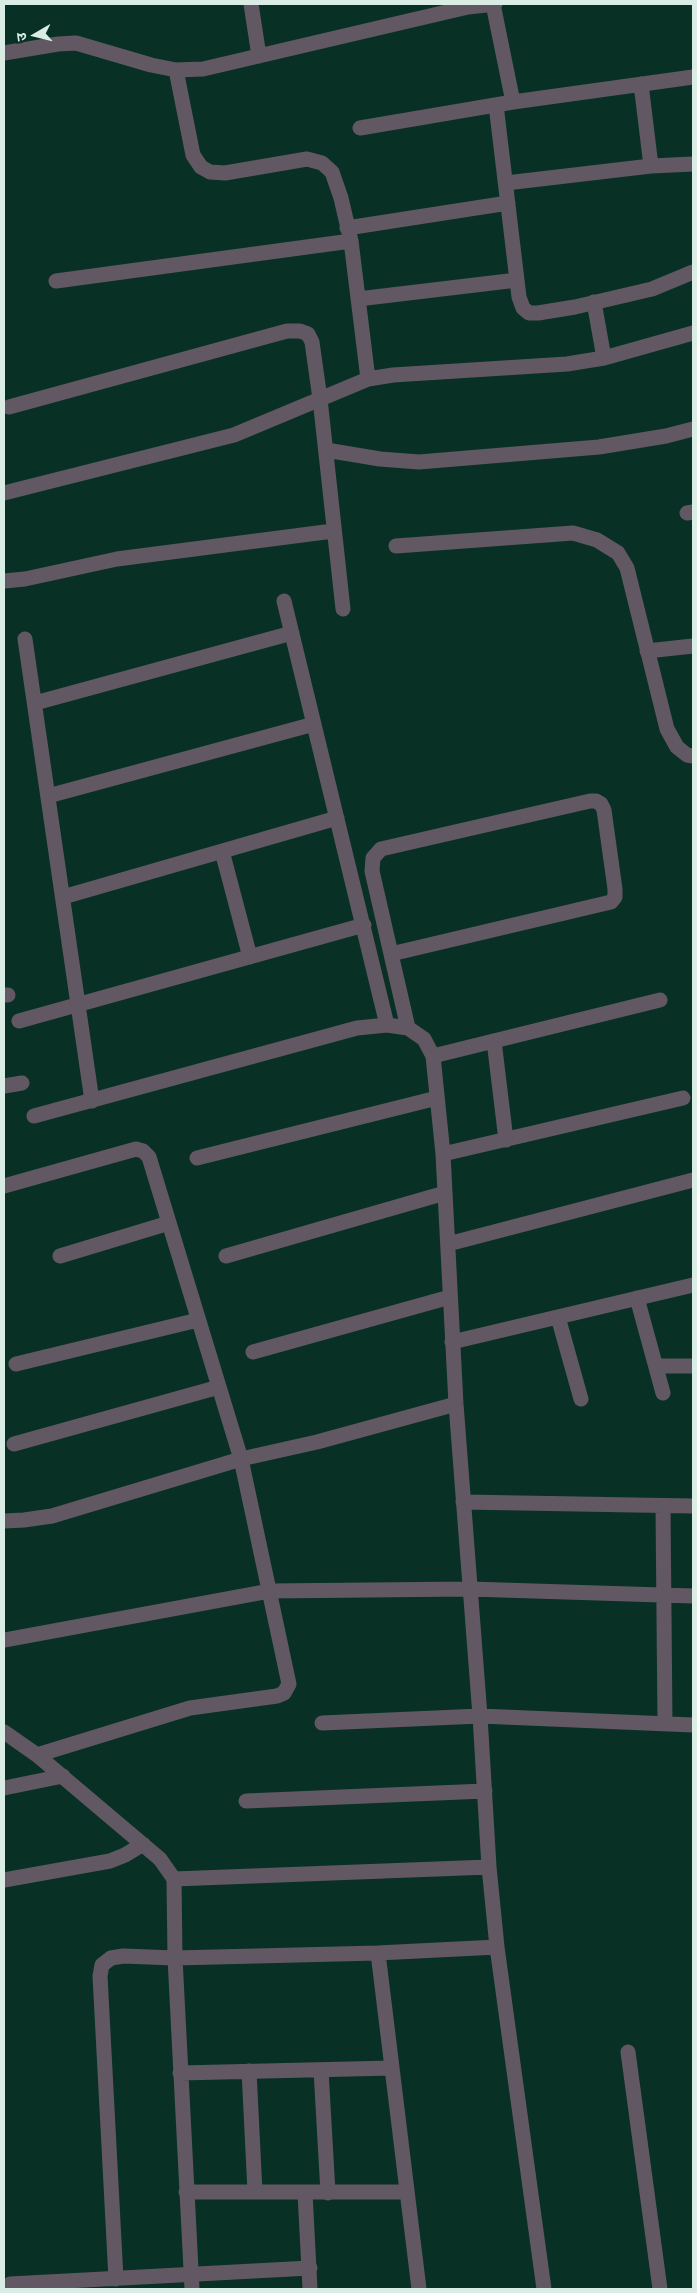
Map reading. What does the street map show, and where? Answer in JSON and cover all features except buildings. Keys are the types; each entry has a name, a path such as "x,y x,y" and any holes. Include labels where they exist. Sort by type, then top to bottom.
{"street":[{"path":"251,4 259,56"},
{"path":"4,53 76,43 151,65 176,70 203,69 468,7 494,4 513,102"},
{"path":"176,70 193,155 200,167 210,172 225,173 307,159 322,163 332,172 341,198 349,234 368,379"},
{"path":"360,128 513,102 693,77"},
{"path":"641,84 650,166"},
{"path":"496,105 517,280 523,308 529,312 538,313 594,302 652,289 693,272"},
{"path":"506,183 650,166 693,164"},
{"path":"56,281 349,234 508,203"},
{"path":"358,299 517,280"},
{"path":"594,302 604,358"},
{"path":"9,407 278,334 300,331 308,334 312,342 320,399 343,609"},
{"path":"4,493 234,435 368,379 393,375 567,364 604,358 693,333"},
{"path":"326,450 380,460 418,462 599,447 666,436 693,429"},
{"path":"4,581 25,579 118,559 334,530"},
{"path":"396,546 573,533 597,540 618,553 627,568 667,729 677,747 687,755 693,756"},
{"path":"284,601 387,1025"},
{"path":"35,703 292,633"},
{"path":"25,638 92,1101"},
{"path":"647,651 693,646"},
{"path":"48,796 314,724"},
{"path":"391,954 611,902 615,889 604,810 601,804 596,801 590,802 381,849 373,858 372,871 391,954 408,1028"},
{"path":"63,897 337,818"},
{"path":"222,851 250,957"},
{"path":"19,1021 364,925"},
{"path":"433,1056 660,1000"},
{"path":"34,1116 357,1028 387,1025 408,1028 424,1039 433,1056 443,1154 456,1404 496,1946 544,2289"},
{"path":"494,1041 506,1140"},
{"path":"4,1086 22,1084"},
{"path":"197,1158 437,1098"},
{"path":"443,1154 683,1098"},
{"path":"4,1186 136,1149 143,1151 149,1157 241,1460 289,1684 284,1693 190,1708 37,1754"},
{"path":"448,1244 693,1180"},
{"path":"226,1256 445,1193"},
{"path":"60,1256 169,1223"},
{"path":"452,1342 693,1285"},
{"path":"253,1352 450,1297"},
{"path":"637,1298 663,1393"},
{"path":"558,1317 581,1399"},
{"path":"16,1364 198,1320"},
{"path":"656,1366 693,1366"},
{"path":"14,1444 219,1387"},
{"path":"4,1521 52,1516 241,1460 456,1404"},
{"path":"464,1502 693,1506"},
{"path":"663,1506 662,1595 665,1724"},
{"path":"4,1640 269,1591 470,1589 693,1596"},
{"path":"322,1723 480,1716 693,1725"},
{"path":"4,1732 37,1754 143,1844 160,1859 174,1879 175,1958 191,2282"},
{"path":"4,1788 63,1776"},
{"path":"246,1801 485,1791"},
{"path":"4,1880 110,1860 125,1855 143,1844"},
{"path":"174,1879 489,1867"},
{"path":"116,2279 100,1976 102,1965 111,1958 123,1956 175,1958 378,1953 496,1946"},
{"path":"378,1953 419,2289"},
{"path":"628,2052 660,2289"},
{"path":"180,2073 392,2068"},
{"path":"320,2070 328,2193"},
{"path":"249,2071 255,2192"},
{"path":"186,2192 406,2192"},
{"path":"305,2193 310,2289"},
{"path":"10,2284 116,2279 191,2282 310,2268"}]}
